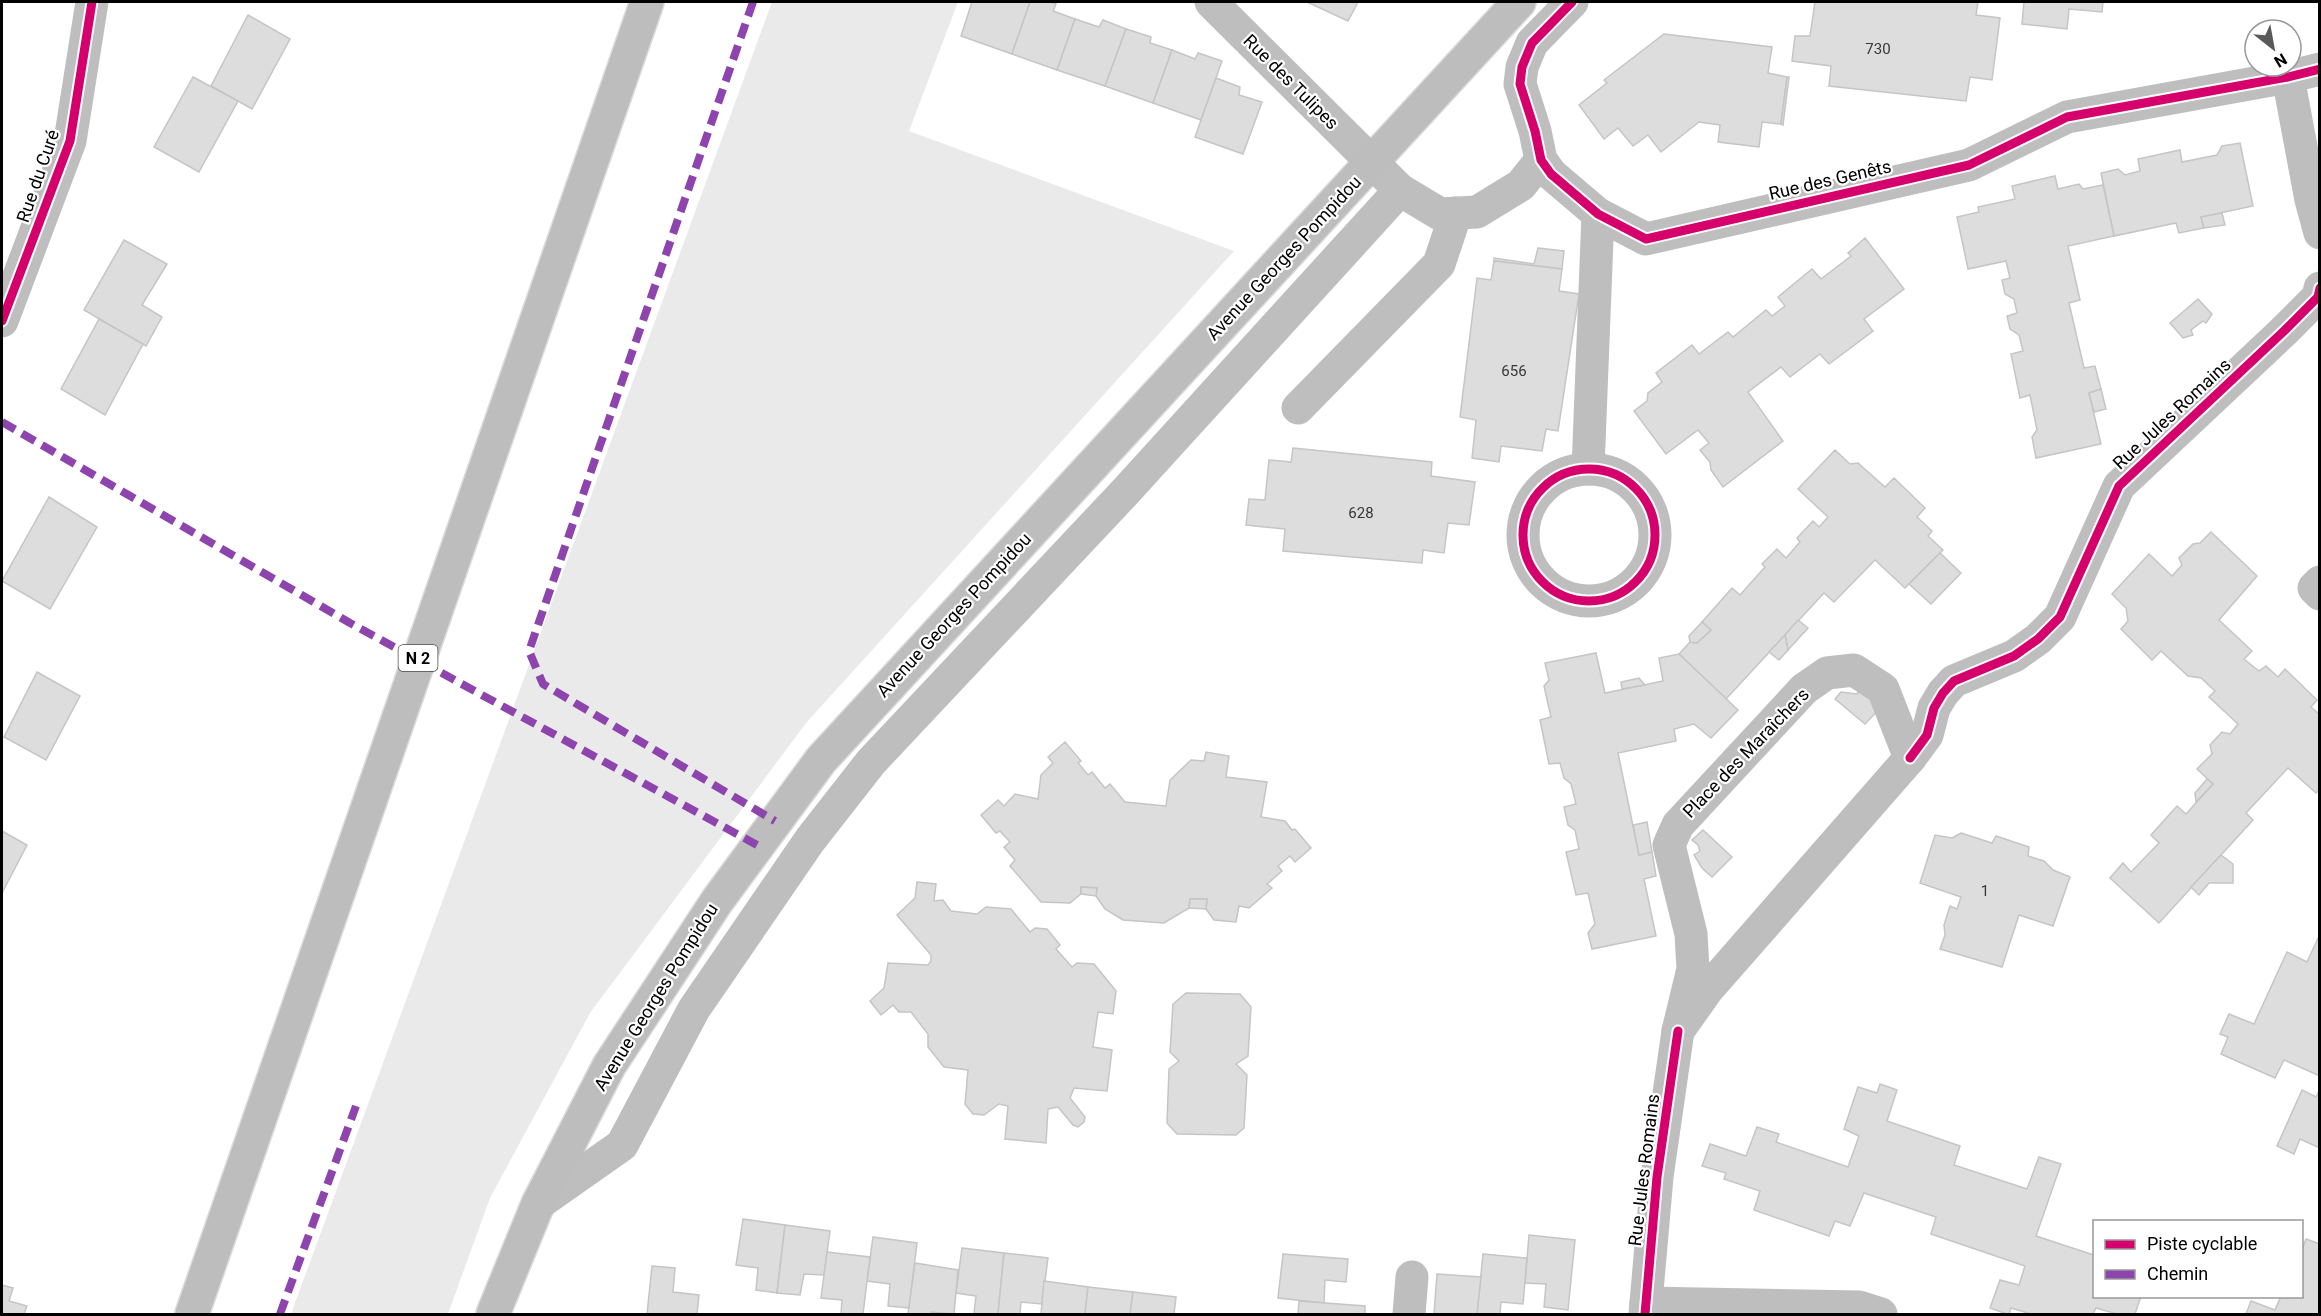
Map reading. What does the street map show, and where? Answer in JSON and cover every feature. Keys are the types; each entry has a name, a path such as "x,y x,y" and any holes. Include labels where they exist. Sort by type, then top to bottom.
{"main road":[{"name":"N 2","path":"192,1314 647,2"},
{"name":"Avenue Georges Pompidou","path":"496,1312 538,1204 609,1066 717,901 821,760 1519,2"}],"street":[{"name":"Rue du Curé","path":"2,321 70,141 92,2"},
{"name":"Rue des Tulipes","path":"1211,2 1400,190 1440,214 1456,213"},
{"name":"Rue des Genêts","path":"1572,2 1532,44 1522,67 1520,84 1535,131 1541,160 1551,174 1598,214 1646,239 1970,165 2067,117 2282,78"},
{"name":"Rue des Genêts","path":"2303,73 2319,69"},
{"path":"2288,78 2319,233"},
{"path":"1298,408 1439,264 1456,213 1477,212 1521,184 1541,160"},
{"path":"538,1204 622,1145 694,1009 810,840 871,762 1126,491 1400,190"},
{"path":"1588,469 1598,214"},
{"name":"Rue Jules Romains","path":"1910,758 1927,735 1934,708 1942,693 1954,681 2014,656 2038,639 2060,617 2119,486 2284,332 2318,297 2319,288"},
{"path":"2319,582 2314,588 2319,594"},
{"name":"Place des Maraîchers","path":"1678,1031 1693,969 1691,934 1669,845 1678,825 1804,689 1827,673 1854,670 1882,689 1910,758"},
{"path":"1678,1031 1707,990 1910,758"},
{"path":"1691,934 1745,947"},
{"name":"Rue Jules Romains","path":"1645,1309 1658,1177 1678,1031"},
{"path":"1409,1314 1412,1277"},
{"path":"1645,1309 1859,1307 1881,1314"}],"shaded area":[{"path":"772,2 958,2 909,131 1234,251 806,723 590,1013 490,1198 448,1314 291,1314"}],"building":[{"path":"972,2 1030,2 1012,54 961,36"},
{"path":"1030,2 1056,4 1053,11 1075,19 1057,70 1012,54"},
{"path":"1307,2 1358,2 1348,21"},
{"path":"1815,2 1978,2 1976,15 2000,18 1992,80 1970,77 1966,101 1829,86 1831,66 1792,61 1795,36 1810,36"},
{"path":"2024,2 2103,2 2102,12 2069,9 2067,29 2022,24"},
{"path":"248,15 290,39 252,109 211,86"},
{"path":"1075,19 1099,27 1103,20 1126,29 1105,86 1057,70"},
{"path":"1126,29 1151,37 1150,43 1172,50 1153,103 1105,86"},
{"path":"1664,34 1772,47 1768,73 1787,77 1781,124 1762,122 1759,147 1718,142 1720,125 1699,122 1661,152 1648,135 1633,146 1618,128 1604,139 1579,105 1607,83 1604,80"},
{"path":"1172,50 1195,59 1198,53 1222,61 1201,120 1153,103"},
{"path":"193,77 238,101 199,172 154,147"},
{"path":"1787,77 1789,77 1783,125 1781,124"},
{"path":"1216,78 1240,87 1239,95 1262,102 1243,154 1195,137"},
{"path":"2240,143 2253,206 2201,217 2204,228 2179,233 2176,223 2114,236 2101,173 2118,169 2125,175 2140,171 2138,159 2180,150 2182,162 2217,155 2222,146"},
{"path":"2055,176 2058,189 2079,184 2083,189 2103,185 2114,236 2068,246 2080,300 2069,303 2084,368 2095,366 2101,389 2089,393 2101,444 2036,458 2032,437 2037,430 2030,395 2020,398 2011,354 2023,351 2019,335 2010,329 2007,316 2017,313 2014,299 2005,294 2002,280 2010,278 2006,261 1968,269 1957,217 1979,212 1978,207 2015,199 2012,186"},
{"path":"2222,213 2225,225 2204,228 2201,217"},
{"path":"1865,238 1904,289 1864,319 1873,331 1829,364 1820,354 1790,377 1781,367 1748,392 1783,441 1723,487 1711,470 1710,462 1700,450 1709,443 1698,430 1666,454 1634,411 1647,401 1648,393 1662,382 1656,373 1692,345 1699,354 1728,332 1733,337 1766,310 1772,316 1785,306 1778,297 1812,269 1821,279 1851,256 1848,253"},
{"path":"124,240 167,264 142,305 162,317 146,346 84,310"},
{"path":"1538,248 1564,251 1562,269 1494,261 1494,258 1534,264"},
{"path":"1494,261 1562,269 1559,291 1579,294 1558,431 1546,429 1542,451 1501,446 1499,462 1472,458 1476,420 1460,417 1477,278 1491,280"},
{"path":"2198,299 2212,314 2206,323 2203,321 2191,330 2193,335 2183,338 2170,323"},
{"path":"99,319 143,344 105,415 61,389"},
{"path":"2101,389 2106,409 2094,412 2089,393"},
{"path":"1293,448 1432,462 1431,476 1475,482 1469,525 1448,523 1444,553 1423,550 1422,563 1283,551 1285,529 1246,525 1249,499 1265,500 1269,460 1291,462"},
{"path":"1835,450 1850,464 1858,463 1885,487 1894,478 1925,508 1917,517 1932,531 1928,536 1943,550 1905,588 1875,560 1834,602 1824,593 1726,699 1679,654 1690,642 1697,643 1711,630 1702,622 1732,588 1740,595 1765,567 1762,564 1777,549 1786,558 1800,542 1797,538 1813,521 1819,527 1828,517 1798,489"},
{"path":"49,497 97,527 50,609 2,581"},
{"path":"2211,532 2257,576 2219,620 2252,651 2244,659 2259,671 2266,666 2278,677 2285,669 2317,700 2311,707 2320,715 2320,789 2316,793 2288,768 2246,813 2253,820 2159,923 2110,878 2123,863 2131,872 2159,843 2151,835 2177,806 2186,814 2213,784 2197,769 2212,754 2210,745 2222,732 2230,734 2238,724 2209,697 2215,691 2201,678 2188,676 2161,651 2152,660 2121,629 2128,621 2126,608 2112,594 2149,554 2172,576 2182,565 2179,558 2193,544 2200,543"},
{"path":"1940,553 1961,573 1931,604 1909,584"},
{"path":"1798,620 1808,628 1788,650 1785,635"},
{"path":"1702,622 1711,630 1697,643 1690,642 1689,636"},
{"path":"1785,635 1788,650 1779,660 1769,652"},
{"path":"1596,653 1605,693 1663,681 1659,658 1679,654 1738,710 1711,738 1694,724 1674,729 1676,741 1618,753 1639,855 1652,852 1656,876 1644,879 1656,936 1592,949 1588,933 1595,924 1588,893 1576,895 1566,852 1579,849 1575,830 1568,825 1564,807 1576,804 1571,784 1564,778 1560,763 1549,764 1540,720 1551,717 1544,686 1549,680 1545,663"},
{"path":"37,672 80,696 46,760 4,737"},
{"path":"1639,678 1645,685 1622,689 1621,682"},
{"path":"1860,689 1884,704 1865,724 1835,699 1841,692 1857,694"},
{"path":"1065,742 1081,761 1078,763 1088,775 1092,772 1105,788 1110,784 1125,802 1166,806 1170,780 1191,760 1204,761 1206,752 1229,756 1226,777 1267,782 1261,817 1285,821 1311,848 1295,862 1290,856 1278,866 1282,871 1267,884 1272,888 1249,908 1239,906 1236,922 1214,920 1206,909 1207,899 1190,899 1189,908 1164,923 1123,920 1105,909 1096,896 1097,888 1081,887 1081,894 1070,903 1041,902 1010,866 1015,860 1004,847 1010,842 1000,831 996,833 981,815 998,800 1004,806 1015,794 1038,799 1041,775 1053,763 1048,757"},
{"path":"2207,779 2213,784 2196,802 2195,793"},
{"path":"1647,822 1652,852 1639,855 1633,825"},
{"path":"1703,830 1732,857 1712,877 1702,868 1694,855 1700,851 1698,845 1692,840"},
{"path":"2,831 27,845 2,893"},
{"path":"1961,833 1992,843 1996,836 2029,847 2028,856 2044,861 2053,870 2070,877 2053,926 2019,915 2002,967 1940,949 1950,906 1957,909 1961,897 1920,883 1935,835 1952,838"},
{"path":"2221,855 2233,864 2233,883 2209,883 2199,895 2191,887"},
{"path":"917,882 936,884 934,901 943,900 951,911 977,914 986,907 1011,909 1030,932 1035,928 1047,929 1060,945 1056,949 1072,967 1077,963 1094,964 1116,991 1113,1014 1098,1012 1093,1047 1112,1050 1107,1091 1074,1088 1070,1098 1085,1117 1084,1122 1078,1127 1073,1125 1058,1107 1048,1109 1046,1143 1005,1139 1008,1106 999,1104 984,1115 973,1114 965,1104 968,1070 944,1067 928,1047 928,1034 911,1012 899,1012 893,1005 881,1015 870,1001 884,988 888,963 928,965 931,961 931,955 897,915 915,898"},
{"path":"1081,887 1097,888 1096,896 1081,894"},
{"path":"1190,899 1207,899 1206,909 1189,908"},
{"path":"2320,934 2320,1076 2284,1060 2275,1078 2221,1054 2228,1037 2220,1034 2229,1014 2254,1024 2287,952 2307,962"},
{"path":"1186,993 1240,994 1251,1007 1248,1056 1236,1064 1247,1075 1244,1128 1236,1135 1177,1134 1167,1123 1169,1069 1179,1061 1170,1052 1173,1004"},
{"path":"1880,1084 1897,1090 1887,1121 1960,1146 1954,1165 2027,1189 2039,1157 2061,1164 2036,1236 2093,1255 2093,1298 2140,1298 2135,1314 2117,1314 2096,1308 2093,1314 2031,1314 2011,1308 2007,1314 1990,1308 2000,1280 2019,1285 2025,1266 1931,1234 1936,1217 1864,1193 1850,1226 1835,1221 1829,1236 1754,1210 1760,1191 1724,1179 1726,1173 1702,1166 1710,1144 1746,1156 1757,1127 1779,1134 1776,1142 1848,1167 1859,1136 1844,1129 1858,1087 1877,1093"},
{"path":"2320,1089 2320,1148 2300,1139 2294,1154 2277,1146 2302,1090 2316,1097"},
{"path":"743,1219 785,1225 777,1293 756,1290 758,1268 736,1265"},
{"path":"785,1225 830,1231 824,1275 804,1274 800,1295 777,1293"},
{"path":"1529,1235 1575,1240 1568,1310 1544,1307 1546,1284 1525,1283"},
{"path":"873,1237 917,1243 909,1308 888,1306 890,1284 867,1281"},
{"path":"2306,1239 2320,1244 2320,1314 2246,1314 2251,1301 2275,1310 2280,1298 2303,1298 2303,1247"},
{"path":"962,1248 1004,1253 998,1314 974,1314 976,1296 956,1293"},
{"path":"827,1252 870,1257 863,1314 841,1314 842,1300 821,1298"},
{"path":"1004,1253 1048,1258 1042,1304 1021,1302 1020,1314 998,1314"},
{"path":"1283,1254 1348,1259 1346,1282 1325,1280 1324,1303 1278,1298"},
{"path":"1483,1254 1527,1258 1523,1304 1501,1302 1500,1314 1477,1314"},
{"path":"915,1263 958,1270 954,1314 931,1312 931,1314 908,1314"},
{"path":"652,1266 675,1268 673,1292 699,1295 697,1314 647,1314"},
{"path":"1437,1274 1481,1277 1477,1314 1434,1314"},
{"path":"1044,1281 1088,1287 1085,1314 1041,1314"},
{"path":"2,1285 13,1288 9,1301 27,1306 24,1314 2,1314"},
{"path":"1088,1287 1133,1292 1130,1314 1085,1314"},
{"path":"1133,1292 1176,1297 1174,1314 1130,1314"},
{"path":"1299,1301 1365,1306 1365,1314 1298,1314"}],"marked path":[{"path":"753,2 529,651 543,684 775,821"},
{"path":"2,422 350,623 757,845"},
{"path":"280,1314 356,1106"}],"cycle path":[{"path":"2,321 70,141 92,2"},
{"path":"1572,2 1532,43 1522,67 1520,84 1535,131 1541,160 1551,174 1598,214 1646,239 1969,165 2067,117 2288,77 2320,69"},
{"path":"1910,758 1927,735 1934,708 1954,681 2014,656 2038,639 2060,617 2119,486 2284,331 2318,297 2320,288"},
{"path":"1589,469 1614,474 1635,489 1650,510 1655,535 1650,560 1635,581 1614,596 1589,601 1564,596 1543,581 1528,560 1523,535 1528,510 1543,489 1564,474 1589,469"},
{"path":"1645,1314 1657,1177 1678,1031"}]}
